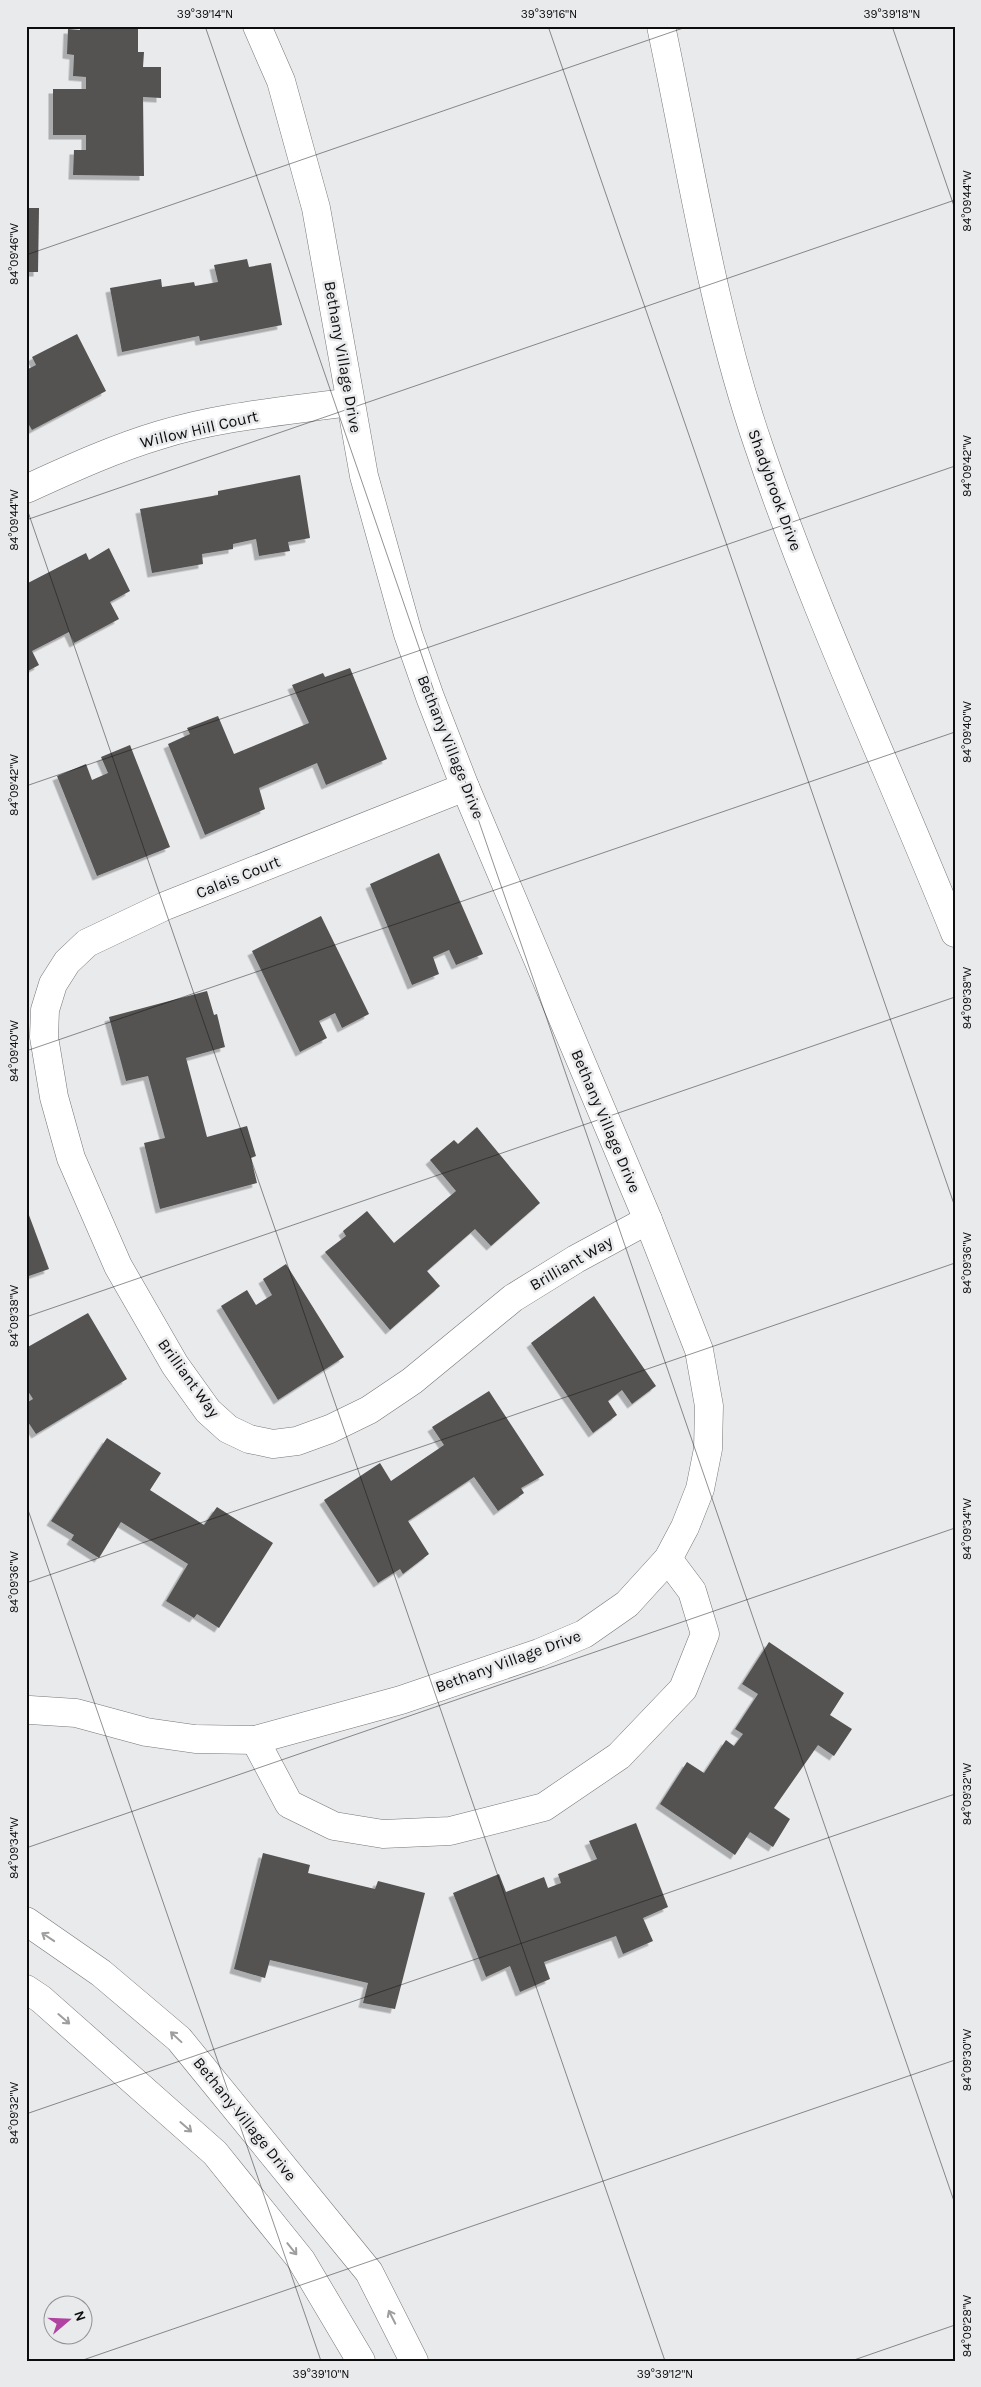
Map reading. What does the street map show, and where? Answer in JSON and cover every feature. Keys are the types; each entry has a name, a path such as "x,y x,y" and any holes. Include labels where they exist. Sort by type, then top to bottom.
{"street":[{"name":"Bethany Village Drive","path":"27,1716 76,1713 146,1732 195,1739 255,1740 401,1700 539,1653 584,1634 627,1604 668,1559 685,1527 700,1489 708,1449 709,1406 700,1350 648,1220 466,787 430,697 408,634 364,476 316,208 280,81 257,26"},
{"name":"Shadybrook Drive","path":"662,26 724,333 758,446 788,528 863,715 952,917"},
{"name":"Willow Hill Court","path":"26,489 106,453 161,435 223,420 350,402"},
{"name":"Calais Court","path":"45,1010 53,984 67,962 87,943 165,906 466,787"},
{"name":"Brilliant Way","path":"45,1010 44,1037 52,1088 71,1158 118,1266 175,1365 208,1411 228,1429 249,1439 273,1444 297,1441 330,1429 369,1410 412,1381 513,1298 576,1259 648,1220"},
{"path":"255,1740 289,1804 334,1826 383,1834 450,1831 544,1807 619,1756 684,1689 705,1634 692,1591 668,1559"},
{"name":"Bethany Village Drive","path":"26,1921 102,1973 179,2038 369,2272 414,2361"},
{"path":"26,1988 41,1999 216,2153 301,2260 361,2361"}],"building":[{"path":"80,26 138,26 138,52 144,52 143,67 161,67 161,98 143,97 144,176 73,175 74,150 86,150 86,135 53,135 53,89 86,89 86,77 73,76 74,55 67,54 68,29 80,30"},
{"path":"26,208 39,208 38,272 26,272"},
{"path":"247,259 249,267 271,263 282,325 200,341 199,336 122,352 110,288 161,279 162,287 194,282 195,286 218,282 214,265"},
{"path":"77,334 106,391 32,430 29,425 26,426 26,370 36,365 32,357"},
{"path":"300,475 310,538 288,542 290,551 259,556 256,539 233,544 233,549 202,554 203,564 152,573 140,509 218,495 218,491"},
{"path":"109,548 130,591 110,602 119,619 74,643 69,632 32,651 39,665 26,672 26,584 86,553 89,560"},
{"path":"350,668 387,759 326,785 317,763 259,788 265,809 205,835 168,744 190,734 187,728 218,716 234,754 309,723 292,685 323,673 325,677"},
{"path":"130,745 170,847 97,876 57,776 86,764 92,780 108,773 101,757"},
{"path":"439,853 483,954 456,965 449,950 433,957 439,974 412,985 370,884"},
{"path":"321,916 369,1014 342,1028 335,1013 319,1021 327,1038 300,1052 252,951"},
{"path":"207,991 214,1015 217,1014 225,1047 186,1058 207,1137 247,1126 256,1156 251,1158 257,1183 160,1209 144,1143 165,1138 148,1076 126,1081 109,1017"},
{"path":"477,1127 540,1203 491,1246 475,1229 427,1271 440,1286 390,1330 325,1252 346,1236 343,1231 367,1211 394,1243 456,1191 430,1160 454,1140 458,1144"},
{"path":"26,1207 49,1269 26,1277"},
{"path":"286,1264 344,1357 278,1400 221,1306 247,1290 256,1305 272,1295 263,1279"},
{"path":"594,1296 656,1386 632,1404 622,1390 608,1401 617,1415 593,1433 531,1343"},
{"path":"88,1313 127,1379 36,1434 26,1419 26,1403 33,1399 26,1388 26,1348"},
{"path":"489,1391 544,1475 521,1488 524,1493 498,1511 474,1477 408,1521 429,1554 403,1574 400,1569 378,1583 324,1500 380,1463 391,1481 444,1445 432,1427"},
{"path":"107,1438 161,1473 150,1490 204,1525 217,1507 273,1543 219,1628 197,1614 194,1618 166,1601 188,1564 121,1522 99,1558 71,1540 74,1535 51,1521"},
{"path":"769,1642 844,1693 830,1715 852,1729 834,1756 818,1745 774,1808 790,1819 773,1847 750,1832 735,1855 660,1804 687,1762 704,1773 726,1740 734,1746 743,1734 735,1729 758,1694 742,1684"},
{"path":"636,1823 668,1907 643,1918 653,1941 623,1954 616,1936 544,1962 550,1979 520,1992 510,1966 486,1977 453,1893 499,1874 506,1892 544,1877 548,1888 561,1883 558,1874 597,1859 589,1841"},
{"path":"263,1853 310,1865 308,1873 375,1889 378,1881 425,1893 395,2009 363,2003 368,1983 270,1960 265,1978 234,1969"}]}
